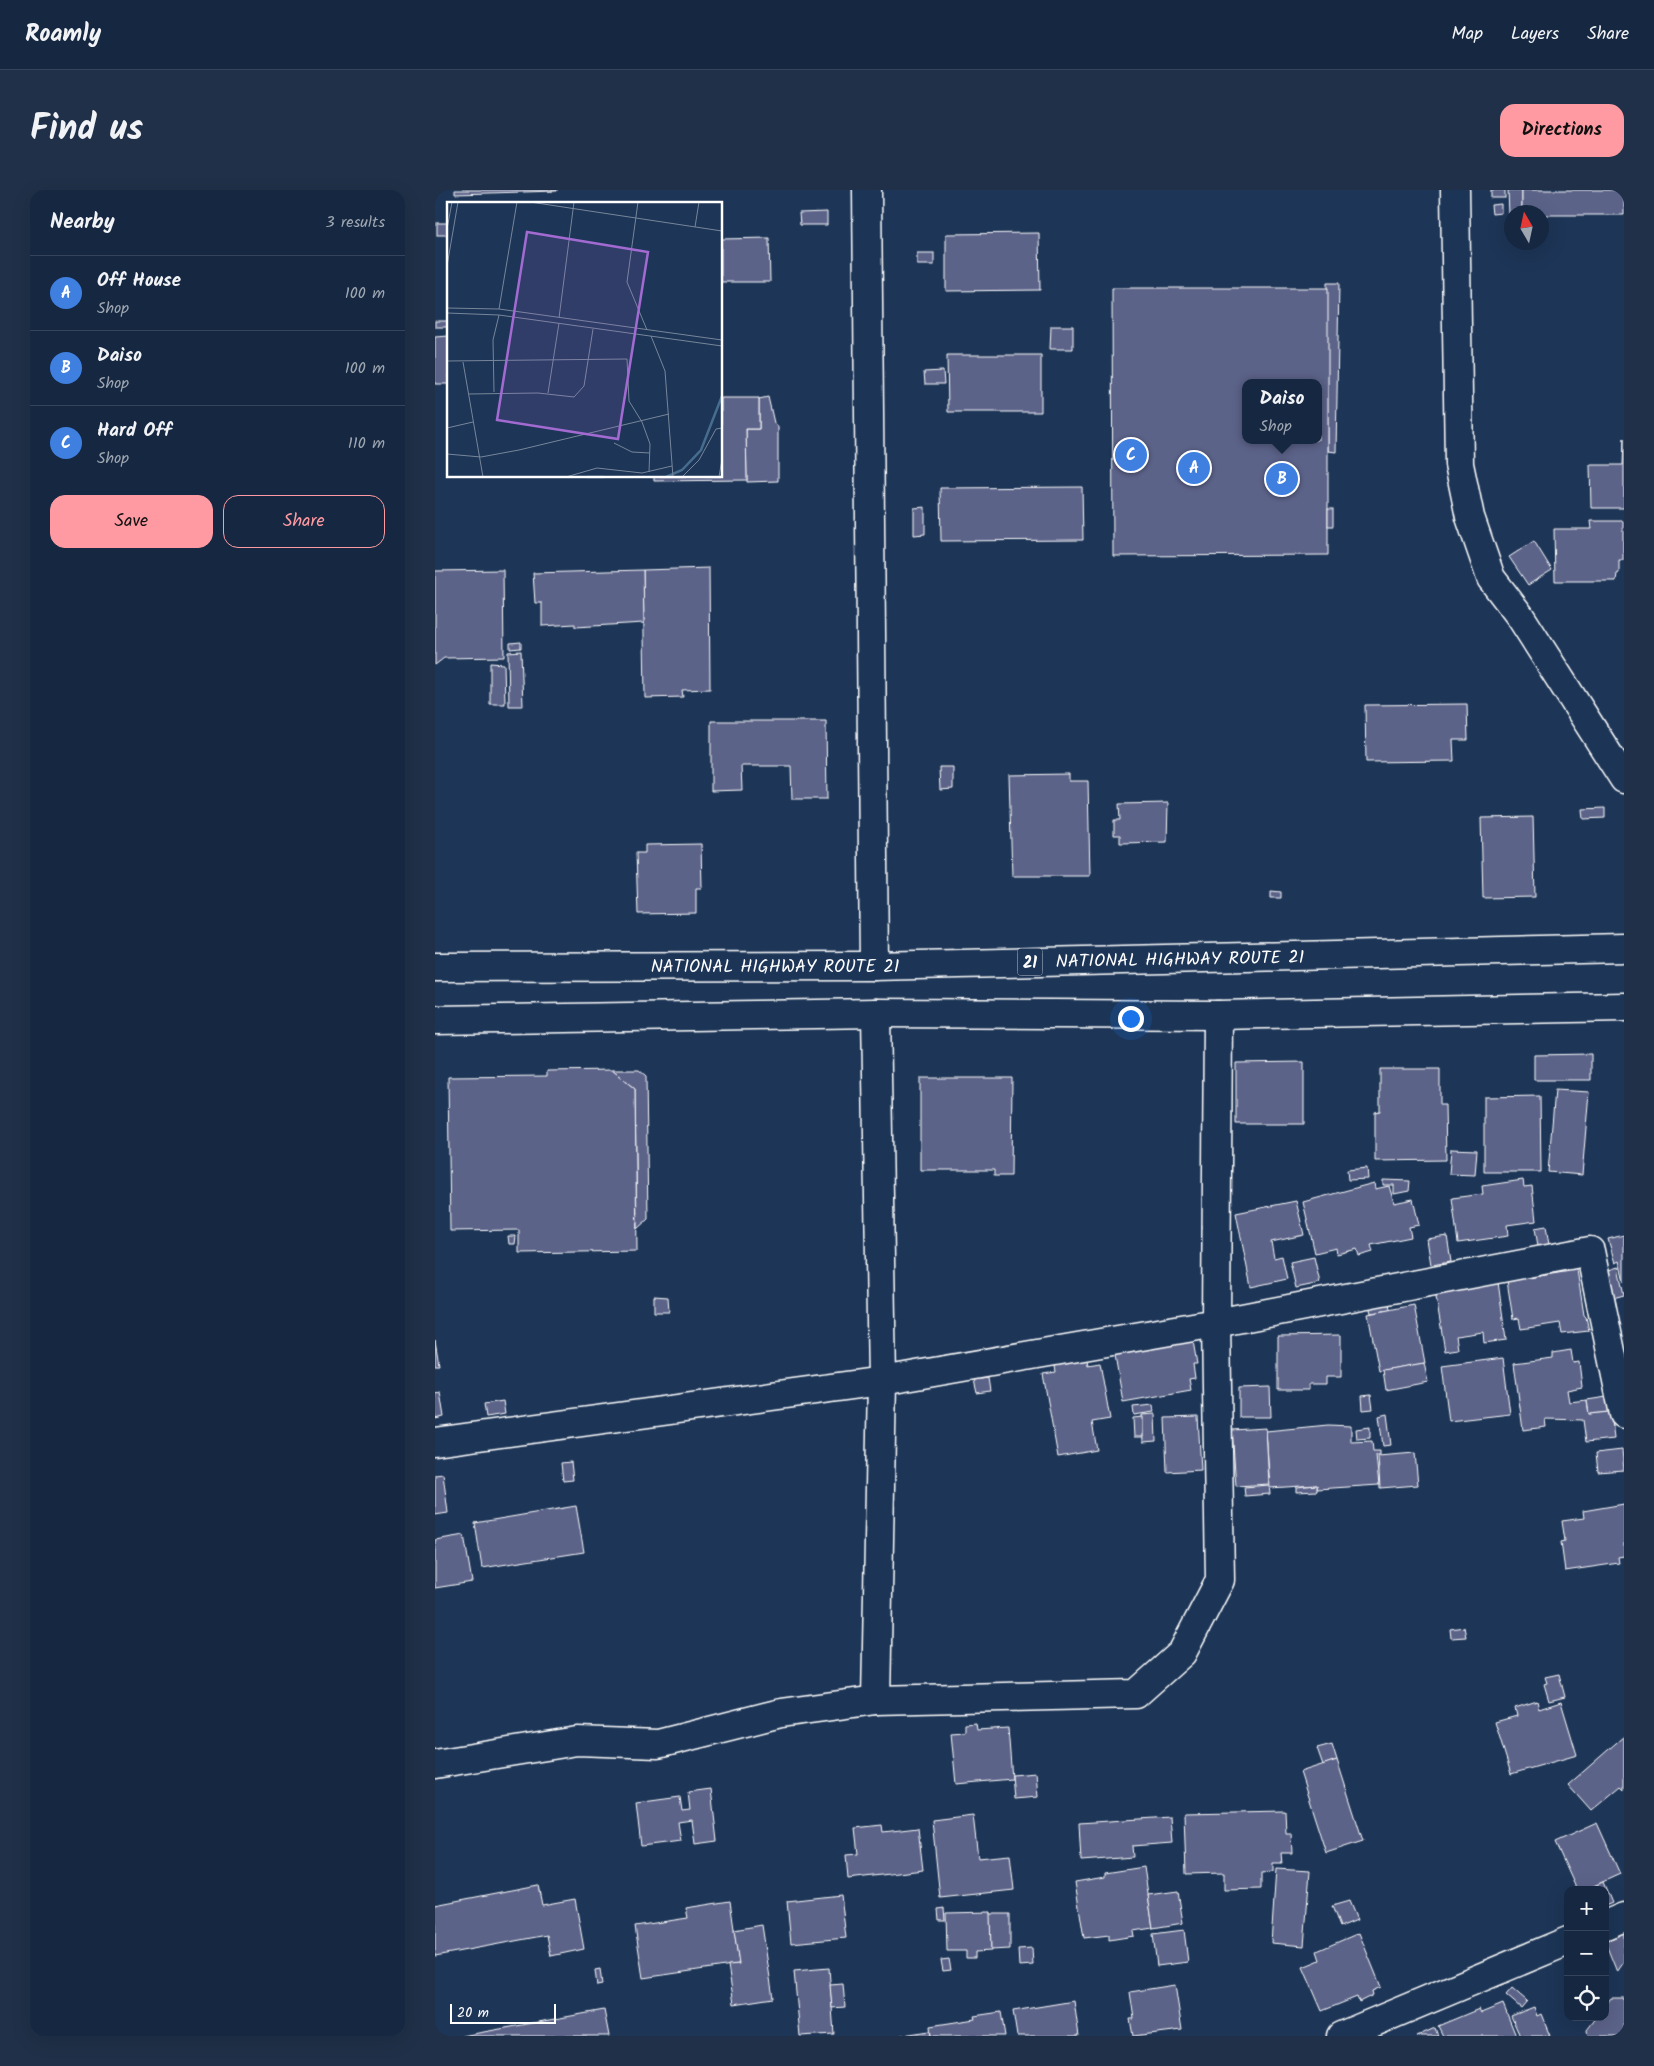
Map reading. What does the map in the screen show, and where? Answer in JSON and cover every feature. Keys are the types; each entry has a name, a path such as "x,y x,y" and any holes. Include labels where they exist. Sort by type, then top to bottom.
{"main road":[{"path":"867,190 874,966"},
{"path":"1455,190 1459,464 1469,517 1491,578 1520,616 1624,780"},
{"name":"NATIONAL HIGHWAY ROUTE 21","path":"435,967 874,966 1624,948"},
{"path":"435,1020 876,1014 1218,1015 1624,1006"},
{"path":"876,1014 882,1381 877,1700"},
{"path":"435,1764 577,1741 658,1744 781,1713 877,1700 1136,1694 1182,1653 1220,1580 1216,1323 1218,1015"},
{"path":"435,1442 882,1381 1216,1323 1590,1251 1624,1414"},
{"path":"1609,1923 1624,1917"},
{"path":"1341,2036 1564,1943"}],"building":[{"path":"455,190 557,190 557,191 455,194"},
{"path":"1491,190 1505,190 1505,198 1491,198"},
{"path":"1508,190 1522,190 1522,205 1509,205"},
{"path":"1522,190 1624,190 1624,215 1549,215 1549,205 1522,205"},
{"path":"1501,204 1501,213 1492,214 1491,205"},
{"path":"827,212 827,225 800,225 799,213"},
{"path":"437,223 447,223 447,235 437,235"},
{"path":"1039,233 1040,290 946,291 946,234"},
{"path":"769,238 770,282 723,282 723,239"},
{"path":"917,253 934,253 934,265 917,265"},
{"path":"1327,283 1339,283 1336,452 1328,451"},
{"path":"1112,288 1328,288 1328,555 1113,556"},
{"path":"435,321 447,321 447,327 435,327"},
{"path":"1051,326 1073,326 1073,349 1050,349"},
{"path":"447,336 447,384 435,384 435,337"},
{"path":"947,355 1041,355 1041,412 948,412"},
{"path":"943,371 944,384 925,384 924,372"},
{"path":"768,397 774,423 778,426 778,481 747,482 746,429 759,429 759,399"},
{"path":"723,398 759,398 759,429 746,429 747,480 654,481 654,478 723,478"},
{"path":"1624,438 1624,508 1591,508 1590,465 1623,465"},
{"path":"1082,487 1083,540 941,541 940,488"},
{"path":"925,507 925,534 914,535 914,508"},
{"path":"1328,509 1333,509 1333,526 1328,526"},
{"path":"1590,521 1623,521 1623,560 1619,560 1619,573 1617,574 1616,581 1555,581 1554,529 1591,529"},
{"path":"1534,541 1552,570 1528,585 1509,557"},
{"path":"709,568 710,689 682,690 683,697 645,698 643,570"},
{"path":"503,570 504,657 444,658 435,665 435,571"},
{"path":"643,570 644,623 575,627 575,624 542,626 542,603 535,603 533,573"},
{"path":"521,642 521,648 510,649 510,643"},
{"path":"521,651 523,706 509,706 508,652"},
{"path":"490,663 504,664 505,704 490,704"},
{"path":"1467,704 1468,740 1453,740 1454,761 1366,762 1365,705"},
{"path":"711,721 826,721 827,799 792,799 791,766 741,766 742,790 711,791"},
{"path":"939,767 953,767 953,789 940,790"},
{"path":"1069,774 1069,781 1088,781 1090,876 1012,876 1009,775"},
{"path":"1168,803 1167,842 1120,843 1120,835 1114,835 1114,820 1120,820 1119,804"},
{"path":"1605,808 1605,818 1583,819 1582,809"},
{"path":"1533,817 1535,897 1483,898 1481,818"},
{"path":"701,844 702,888 696,888 696,913 638,914 636,853 645,853 645,845"},
{"path":"1271,891 1281,892 1281,898 1271,898"},
{"path":"1591,1054 1591,1080 1534,1080 1534,1055"},
{"path":"1304,1062 1304,1124 1236,1124 1236,1063"},
{"path":"1380,1069 1440,1069 1440,1105 1445,1105 1446,1160 1375,1161 1375,1112 1380,1111"},
{"path":"612,1070 639,1070 646,1076 648,1219 637,1229 635,1089"},
{"path":"612,1070 635,1089 637,1251 519,1253 519,1230 450,1231 448,1077 547,1076 547,1071"},
{"path":"920,1078 1012,1078 1011,1176 994,1176 994,1170 920,1170"},
{"path":"1555,1090 1589,1092 1582,1175 1548,1172"},
{"path":"1540,1096 1541,1172 1484,1172 1484,1097"},
{"path":"1451,1149 1477,1150 1475,1175 1449,1174"},
{"path":"1367,1168 1368,1179 1348,1180 1347,1170"},
{"path":"1383,1180 1410,1181 1409,1191 1394,1194 1394,1185 1383,1185"},
{"path":"1523,1180 1524,1187 1532,1186 1536,1221 1507,1225 1508,1236 1458,1243 1452,1198 1483,1194 1482,1186"},
{"path":"1374,1183 1375,1189 1389,1186 1394,1203 1413,1199 1419,1225 1409,1227 1411,1237 1371,1245 1373,1252 1359,1256 1357,1249 1337,1254 1336,1248 1315,1253 1303,1202"},
{"path":"1296,1201 1304,1235 1271,1242 1274,1258 1282,1256 1287,1279 1251,1287 1236,1213"},
{"path":"1546,1226 1549,1245 1538,1246 1535,1228"},
{"path":"1624,1235 1624,1281 1619,1261 1615,1263 1608,1239"},
{"path":"508,1236 516,1236 515,1244 509,1244"},
{"path":"1447,1236 1451,1262 1431,1265 1427,1239"},
{"path":"1314,1257 1320,1283 1296,1288 1290,1262"},
{"path":"1618,1267 1624,1295 1613,1298 1606,1271"},
{"path":"1577,1270 1584,1315 1589,1331 1562,1334 1560,1323 1521,1329 1519,1318 1513,1319 1507,1281"},
{"path":"1498,1282 1506,1340 1484,1343 1483,1332 1456,1336 1458,1349 1445,1351 1435,1291"},
{"path":"654,1296 668,1297 669,1312 654,1312"},
{"path":"1389,1301 1390,1310 1371,1313 1369,1305"},
{"path":"1414,1305 1425,1363 1379,1371 1368,1314"},
{"path":"1341,1335 1341,1377 1326,1377 1326,1384 1309,1384 1309,1390 1278,1390 1278,1336"},
{"path":"435,1340 439,1365 435,1365"},
{"path":"1193,1341 1197,1364 1193,1364 1195,1378 1189,1379 1191,1390 1123,1402 1115,1355"},
{"path":"1571,1350 1573,1363 1579,1362 1582,1387 1567,1390 1569,1402 1587,1400 1589,1414 1611,1411 1614,1439 1586,1442 1583,1420 1545,1419 1546,1427 1523,1430 1514,1363 1553,1358 1553,1353"},
{"path":"1086,1355 1088,1365 1100,1363 1110,1419 1092,1422 1097,1450 1058,1457 1043,1374 1056,1372 1054,1361"},
{"path":"1503,1358 1510,1414 1449,1421 1442,1366"},
{"path":"1424,1363 1428,1382 1386,1390 1383,1370"},
{"path":"988,1378 990,1391 977,1393 974,1380"},
{"path":"1270,1387 1271,1417 1239,1417 1239,1388"},
{"path":"440,1392 444,1417 435,1419 435,1393"},
{"path":"1371,1395 1373,1409 1363,1410 1362,1396"},
{"path":"1607,1397 1609,1412 1589,1414 1587,1400"},
{"path":"503,1401 505,1414 486,1417 484,1404"},
{"path":"1153,1405 1154,1412 1134,1415 1133,1407"},
{"path":"1155,1414 1156,1441 1143,1442 1142,1415"},
{"path":"1387,1414 1391,1445 1383,1446 1379,1416"},
{"path":"1143,1417 1143,1437 1134,1437 1133,1418"},
{"path":"1198,1417 1201,1470 1167,1472 1165,1418"},
{"path":"1328,1425 1351,1426 1351,1442 1372,1441 1373,1451 1380,1451 1380,1455 1376,1455 1379,1485 1317,1489 1317,1485 1270,1488 1266,1431"},
{"path":"1370,1427 1370,1438 1357,1439 1356,1429"},
{"path":"1266,1428 1269,1484 1236,1486 1232,1430"},
{"path":"1622,1450 1624,1470 1598,1472 1596,1453"},
{"path":"1415,1453 1418,1485 1380,1488 1378,1456"},
{"path":"571,1462 573,1480 563,1481 561,1463"},
{"path":"443,1474 448,1513 435,1515 435,1475"},
{"path":"1269,1485 1270,1494 1245,1496 1244,1487"},
{"path":"1317,1485 1317,1491 1296,1492 1296,1487"},
{"path":"1624,1504 1624,1556 1618,1557 1619,1563 1565,1571 1561,1542 1565,1541 1562,1521 1584,1518 1583,1511"},
{"path":"576,1506 584,1552 482,1568 475,1523"},
{"path":"464,1535 472,1582 435,1588 435,1540"},
{"path":"1464,1627 1466,1637 1451,1638 1450,1629"},
{"path":"1559,1674 1565,1697 1549,1701 1544,1684 1547,1683 1545,1677"},
{"path":"1537,1701 1539,1709 1561,1702 1577,1755 1511,1774 1495,1722 1517,1716 1515,1708"},
{"path":"976,1723 977,1730 1008,1728 1012,1779 956,1784 951,1733 965,1732 965,1724"},
{"path":"1624,1736 1624,1789 1621,1786 1591,1811 1568,1785"},
{"path":"1332,1744 1337,1760 1323,1765 1317,1748"},
{"path":"1337,1760 1363,1841 1326,1853 1300,1772"},
{"path":"1036,1773 1038,1797 1014,1799 1012,1775"},
{"path":"711,1789 717,1841 695,1844 692,1820 678,1822 681,1841 641,1846 636,1803 680,1797 682,1811 690,1810 688,1792"},
{"path":"1285,1811 1286,1833 1291,1833 1292,1853 1281,1853 1282,1864 1273,1864 1273,1872 1261,1873 1261,1889 1224,1890 1224,1873 1186,1874 1184,1813"},
{"path":"973,1815 978,1858 1010,1855 1014,1890 940,1898 932,1820"},
{"path":"1170,1817 1172,1843 1132,1846 1133,1857 1081,1861 1079,1823"},
{"path":"1597,1823 1620,1874 1594,1886 1575,1886 1555,1842"},
{"path":"882,1825 883,1832 918,1828 923,1870 848,1879 846,1855 858,1854 855,1828"},
{"path":"1144,1867 1153,1928 1133,1931 1134,1936 1109,1940 1109,1935 1084,1938 1075,1882 1105,1877 1105,1873"},
{"path":"1276,1869 1310,1871 1304,1946 1271,1943"},
{"path":"1603,1882 1605,1886 1594,1886"},
{"path":"538,1885 542,1905 575,1899 584,1949 551,1956 547,1935 435,1956 435,1905"},
{"path":"1178,1891 1183,1923 1153,1928 1148,1895"},
{"path":"841,1895 846,1938 791,1943 787,1901"},
{"path":"730,1901 739,1964 643,1978 635,1926 688,1918 686,1908"},
{"path":"1349,1901 1357,1920 1340,1927 1332,1906"},
{"path":"944,1908 945,1920 939,1920 938,1909"},
{"path":"991,1912 991,1951 975,1952 975,1958 966,1958 966,1951 947,1951 946,1913"},
{"path":"990,1914 1010,1914 1010,1949 991,1950"},
{"path":"762,1925 773,1998 734,2004 728,1965 739,1964 734,1930"},
{"path":"1184,1930 1188,1962 1157,1966 1153,1934"},
{"path":"1359,1933 1381,1987 1372,1991 1373,1995 1359,2002 1357,1997 1322,2011 1303,1967 1320,1960 1317,1951"},
{"path":"1624,1933 1624,1962 1617,1972 1609,1952 1609,1940"},
{"path":"1032,1948 1033,1965 1019,1966 1018,1949"},
{"path":"949,1959 951,1970 943,1971 941,1960"},
{"path":"829,1968 834,2034 800,2036 794,1971"},
{"path":"600,1969 602,1985 597,1986 595,1970"},
{"path":"843,1984 845,2007 832,2008 830,1985"},
{"path":"1175,1985 1182,2030 1133,2036 1130,2019 1134,2019 1130,1992"},
{"path":"1512,1988 1527,2001 1521,2008 1506,1995"},
{"path":"1611,1998 1624,1998 1624,2036 1588,2036 1587,2030 1594,2021 1609,2021 1609,2001"},
{"path":"1074,2001 1079,2036 1017,2036 1013,2011"},
{"path":"1503,2004 1516,2036 1443,2036 1438,2026 1479,2009 1481,2013"},
{"path":"1534,2007 1537,2016 1541,2014 1550,2036 1520,2036 1511,2016"},
{"path":"604,2010 609,2036 462,2036"},
{"path":"1001,2012 1005,2036 931,2036 930,2026 975,2019 974,2016"},
{"path":"1435,2028 1438,2036 1417,2036"},
{"path":"930,2031 931,2036 896,2036"}],"place":[{"name":"Hard Off","path":"1131,455"},
{"name":"Off House","path":"1194,468"},
{"name":"Daiso","path":"1282,479"}]}
